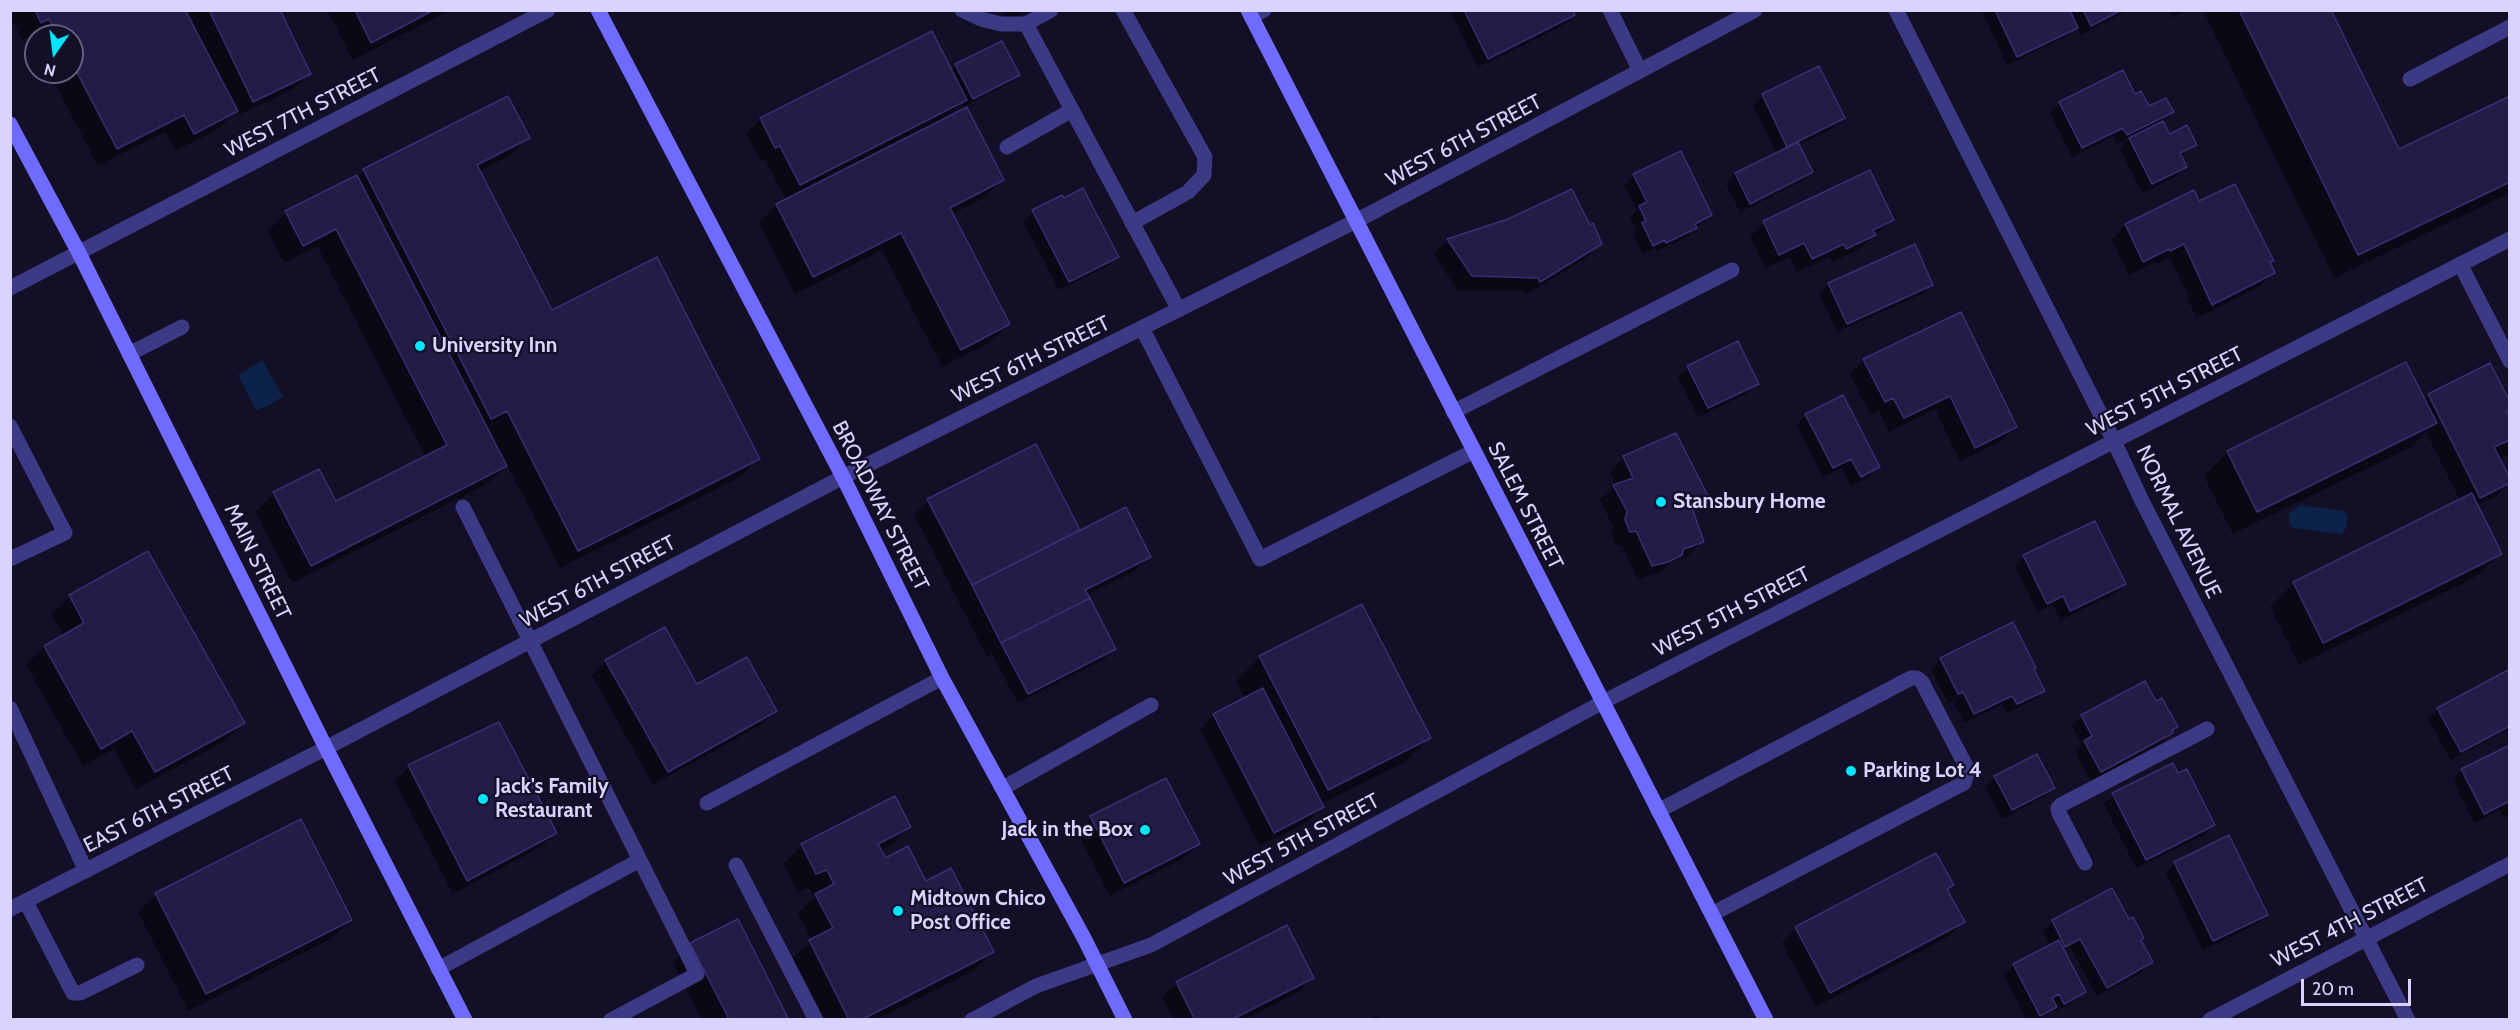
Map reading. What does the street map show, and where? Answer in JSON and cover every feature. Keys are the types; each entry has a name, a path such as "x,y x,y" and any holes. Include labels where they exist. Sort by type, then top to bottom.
{"main road":[{"name":"BROADWAY STREET","path":"598,10 843,477 942,678 1098,964 1125,1020"},
{"name":"SALEM STREET","path":"1255,13 1356,221 1766,1020"},
{"name":"MAIN STREET","path":"10,124 79,253 326,748 465,1020"}],"street":[{"name":"WEST 7TH STREET","path":"10,288 548,10"},
{"path":"962,10 981,19 1001,24 1026,24 1052,10"},
{"path":"1123,10 1205,157 1204,174 1188,192 1132,223"},
{"path":"1610,10 1640,71"},
{"name":"WEST 6TH STREET","path":"326,748 843,477 1356,221 1755,10"},
{"name":"NORMAL AVENUE","path":"1896,10 2114,441 2133,483 2408,1020"},
{"path":"1026,24 1179,310"},
{"path":"2410,80 2510,27"},
{"path":"1007,147 1072,110"},
{"name":"WEST 5TH STREET","path":"972,1020 1036,986 1151,945 1602,702 2510,239"},
{"path":"2460,264 2510,361"},
{"path":"1454,412 1732,270"},
{"path":"129,354 182,327"},
{"path":"1142,328 1260,559 1474,451"},
{"path":"10,426 65,532 10,559"},
{"path":"463,507 697,974 611,1020"},
{"path":"707,804 942,678"},
{"path":"1658,811 1911,678 1917,678 1922,682 1968,770 1964,783 1712,914"},
{"path":"1002,788 1151,705"},
{"path":"10,708 86,871"},
{"path":"2085,863 2058,808 2206,729"},
{"name":"EAST 6TH STREET","path":"10,909 326,748"},
{"path":"438,969 640,860"},
{"name":"WEST 4TH STREET","path":"2210,1020 2510,864"},
{"path":"736,865 816,1020"},
{"path":"26,902 73,993 80,993 137,965"}],"water":[{"path":"262,360 283,396 270,405 256,410 238,375"},
{"path":"2300,505 2344,511 2348,516 2345,530 2341,534 2294,528 2289,523 2289,514"}],"building":[{"path":"35,10 185,10 238,111 194,134 184,115 117,149 83,84 84,24 52,24 49,19 41,23"},
{"path":"209,10 280,10 311,74 253,102"},
{"path":"355,10 434,10 371,43"},
{"path":"1464,10 1573,10 1575,15 1488,59"},
{"path":"1995,10 2070,10 2078,28 2017,57"},
{"path":"2083,10 2122,10 2091,26"},
{"path":"2239,10 2331,10 2399,149 2510,96 2510,182 2358,255"},
{"path":"932,31 967,100 800,185 780,146 775,148 760,118"},
{"path":"1002,41 1020,75 973,99 955,64"},
{"path":"1819,66 1845,118 1787,147 1762,94"},
{"path":"2123,70 2135,94 2141,91 2149,106 2166,98 2174,112 2127,135 2123,128 2082,148 2059,102"},
{"path":"508,96 530,138 477,165 552,310 657,257 760,459 578,551 507,411 491,419 363,169"},
{"path":"967,107 1004,180 950,208 1010,324 961,350 901,233 813,277 776,204"},
{"path":"2163,121 2170,134 2187,125 2197,145 2180,153 2187,167 2152,184 2129,138"},
{"path":"1798,142 1813,172 1750,204 1735,173"},
{"path":"1681,151 1712,215 1695,224 1697,228 1666,243 1665,240 1653,246 1642,223 1646,221 1639,206 1647,202 1633,174"},
{"path":"1870,170 1894,220 1873,230 1876,235 1846,249 1844,244 1812,259 1804,243 1779,255 1763,221"},
{"name":"University Inn","path":"357,175 507,466 311,566 273,492 319,469 336,501 447,445 336,229 303,246 285,211"},
{"path":"2235,184 2274,261 2270,262 2275,273 2212,305 2184,244 2143,262 2125,224 2194,190 2199,201"},
{"path":"1083,188 1119,257 1069,282 1032,210 1062,195 1064,198"},
{"path":"1572,189 1590,225 1593,223 1602,244 1540,282 1538,278 1472,276 1447,239 1508,219"},
{"path":"1915,244 1933,285 1847,324 1828,283"},
{"path":"1961,312 2017,427 1975,448 1950,396 1904,418 1893,398 1885,402 1863,359"},
{"path":"1738,341 1759,384 1708,408 1687,366"},
{"path":"2406,362 2437,423 2257,512 2227,451"},
{"path":"2490,363 2510,402 2510,410 2506,411 2510,418 2510,440 2494,447 2510,478 2510,483 2480,498 2428,394"},
{"path":"1843,395 1880,467 1861,477 1851,459 1833,468 1805,414"},
{"name":"Stansbury Home","path":"1676,433 1707,494 1693,511 1704,542 1684,549 1682,555 1668,562 1652,566 1636,531 1630,532 1625,520 1627,511 1613,485 1633,478 1623,456"},
{"path":"1036,444 1080,530 972,585 927,499"},
{"path":"2472,493 2502,554 2323,643 2293,582"},
{"path":"1126,507 1151,557 1085,590 1090,598 1001,643 972,585"},
{"path":"2095,521 2126,584 2070,611 2063,596 2047,604 2023,555"},
{"path":"148,551 245,723 155,772 132,731 101,749 44,646 84,623 69,595"},
{"path":"1090,598 1116,649 1028,694 1001,643"},
{"path":"1362,604 1431,738 1328,790 1259,656"},
{"path":"2013,622 2045,691 2017,704 2012,696 1974,714 1963,692 1958,694 1940,658"},
{"path":"665,627 697,684 747,657 777,711 668,772 605,660"},
{"path":"2510,669 2510,726 2461,752 2437,708"},
{"path":"2145,681 2156,701 2162,698 2178,727 2172,730 2173,733 2101,772 2084,741 2092,736 2081,715"},
{"path":"1263,688 1324,807 1274,833 1213,714"},
{"name":"Jack's Family Restaurant","path":"499,722 557,833 467,881 408,765"},
{"path":"2510,745 2510,801 2484,814 2461,769"},
{"path":"2037,754 2055,788 2012,810 1994,776"},
{"path":"2173,763 2178,773 2187,769 2215,825 2146,860 2112,793"},
{"name":"Jack in the Box","path":"1166,778 1200,844 1124,883 1090,816"},
{"name":"Midtown Chico Post Office","path":"895,796 911,827 878,844 886,858 908,846 926,881 951,868 994,952 861,1020 849,1020 809,940 833,928 815,894 834,884 827,870 816,874 801,844"},
{"path":"301,819 352,920 206,994 155,893"},
{"path":"2229,835 2268,915 2213,941 2174,862"},
{"path":"1936,853 1954,885 1947,889 1965,922 1830,993 1795,927"},
{"path":"2112,888 2129,919 2133,917 2144,938 2141,940 2153,962 2107,988 2080,939 2065,947 2052,920"},
{"path":"738,919 789,1020 729,1020 690,943"},
{"path":"1287,925 1314,978 1231,1020 1195,1020 1176,982"},
{"path":"2059,940 2086,992 2064,1004 2059,994 2052,998 2057,1007 2040,1016 2013,964"}],"place":[{"name":"University Inn","path":"420,346"},
{"name":"Stansbury Home","path":"1661,502"},
{"name":"Parking Lot 4","path":"1851,771"},
{"name":"Jack's Family Restaurant","path":"483,799"},
{"name":"Jack in the Box","path":"1145,830"},
{"name":"Midtown Chico Post Office","path":"898,911"}]}
